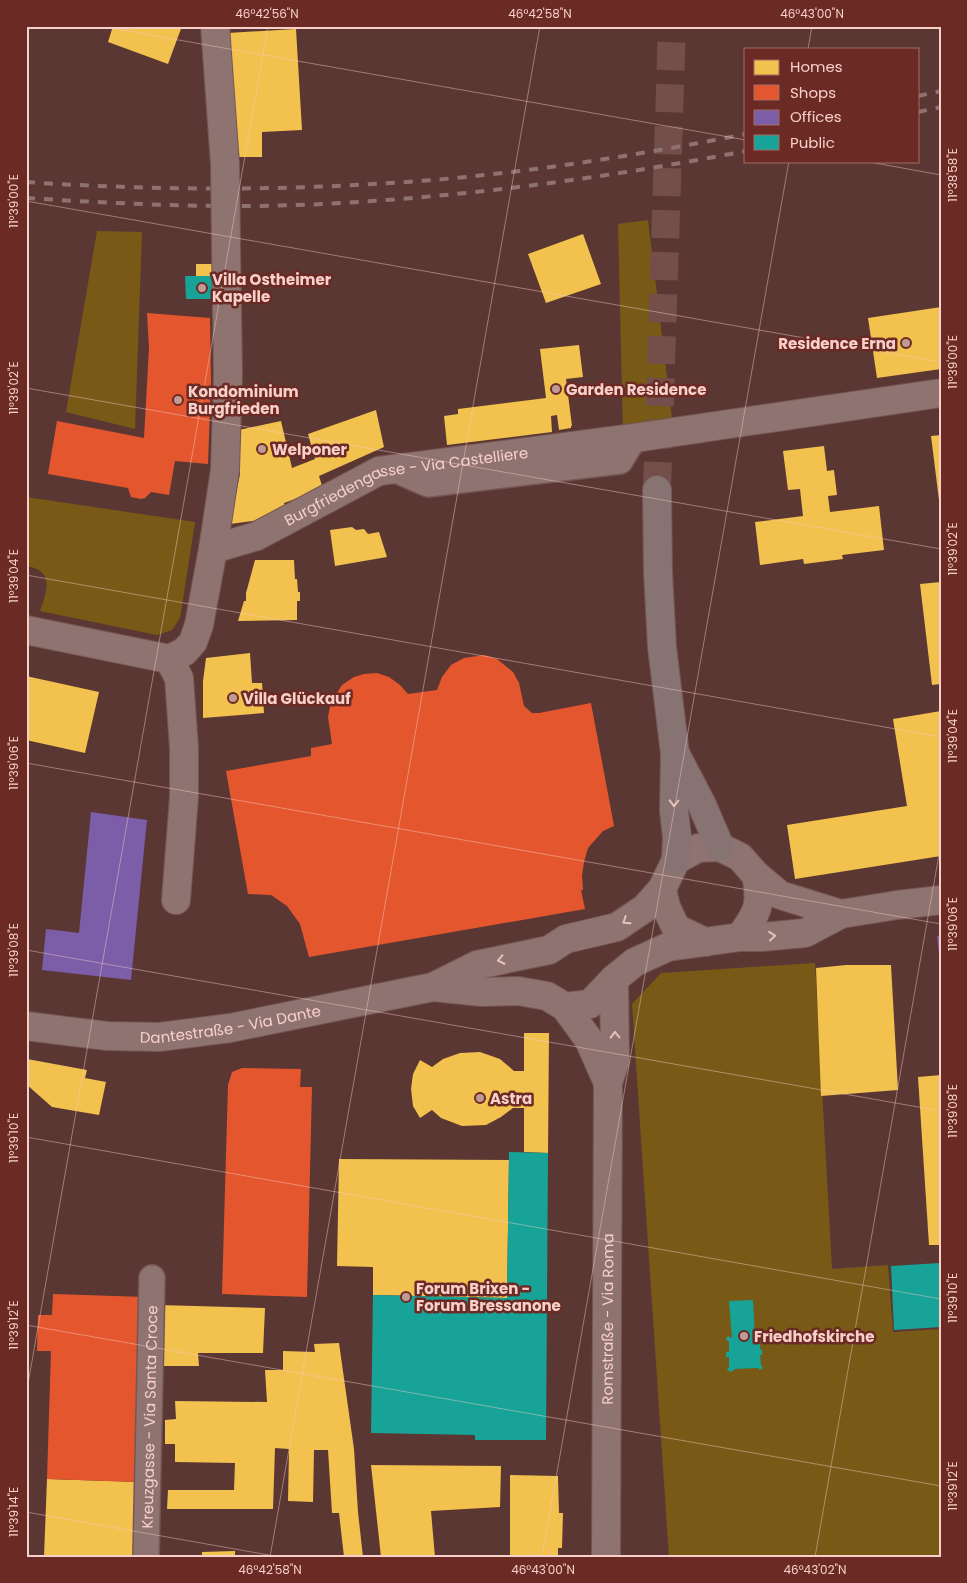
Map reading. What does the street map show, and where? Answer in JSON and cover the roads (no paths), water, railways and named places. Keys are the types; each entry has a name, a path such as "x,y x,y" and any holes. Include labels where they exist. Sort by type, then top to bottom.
{"main road":[{"path":"657,490 658,572 662,648 675,754 674,811 677,838 676,860"},
{"path":"675,754 702,805 720,847"}],"street":[{"path":"26,630 169,659 184,652 193,642 199,625 214,549 225,470 228,374 225,164 215,26"},
{"name":"Burgfriedengasse - Via Castelliere","path":"214,549 257,536 379,471 634,438 941,393"},
{"path":"394,469 428,484 620,461 634,438"},
{"path":"169,659 179,678 184,748 184,797 176,900"},
{"path":"676,860 698,848 720,847"},
{"name":"Dantestraße - Via Dante","path":"720,847 740,857 756,875 780,894 841,914"},
{"name":"Dantestraße - Via Dante","path":"26,1026 106,1036 159,1036 230,1028 433,987 477,965 549,950 566,939 617,927 645,908 662,888 676,860"},
{"path":"740,937 753,919 760,896 756,875"},
{"path":"662,888 666,907 676,928 706,942"},
{"name":"Dantestraße - Via Dante","path":"433,987 482,992 518,991 556,1002 590,1004 635,962 668,948 740,937 762,938 805,933 841,914 941,900"},
{"path":"549,950 541,972 556,1002"},
{"name":"Romstraße - Via Roma","path":"606,1557 608,1083 615,1061 614,980"},
{"name":"Romstraße - Via Roma","path":"556,1002 589,1040 608,1083"},
{"name":"Kreuzgasse - Via Santa Croce","path":"146,1557 152,1278"}],"tunnel":[{"path":"657,490 672,26"}],"railway":[{"path":"920,96 941,91"},
{"path":"920,112 941,107"},
{"path":"26,182 117,187 254,188 345,186 479,176 568,164 744,134"},
{"path":"26,198 211,206 375,201 428,197 588,178 744,151"}],"place":[{"name":"Villa Ostheimer Kapelle","path":"202,288"},
{"name":"Residence Erna","path":"906,343"},
{"name":"Garden Residence","path":"556,389"},
{"name":"Kondominium Burgfrieden","path":"178,400"},
{"name":"Welponer","path":"262,449"},
{"name":"Villa Glückauf","path":"233,698"},
{"name":"Astra","path":"480,1098"},
{"name":"Forum Brixen - Forum Bressanone","path":"406,1297"},
{"name":"Friedhofskirche","path":"744,1336"}]}
